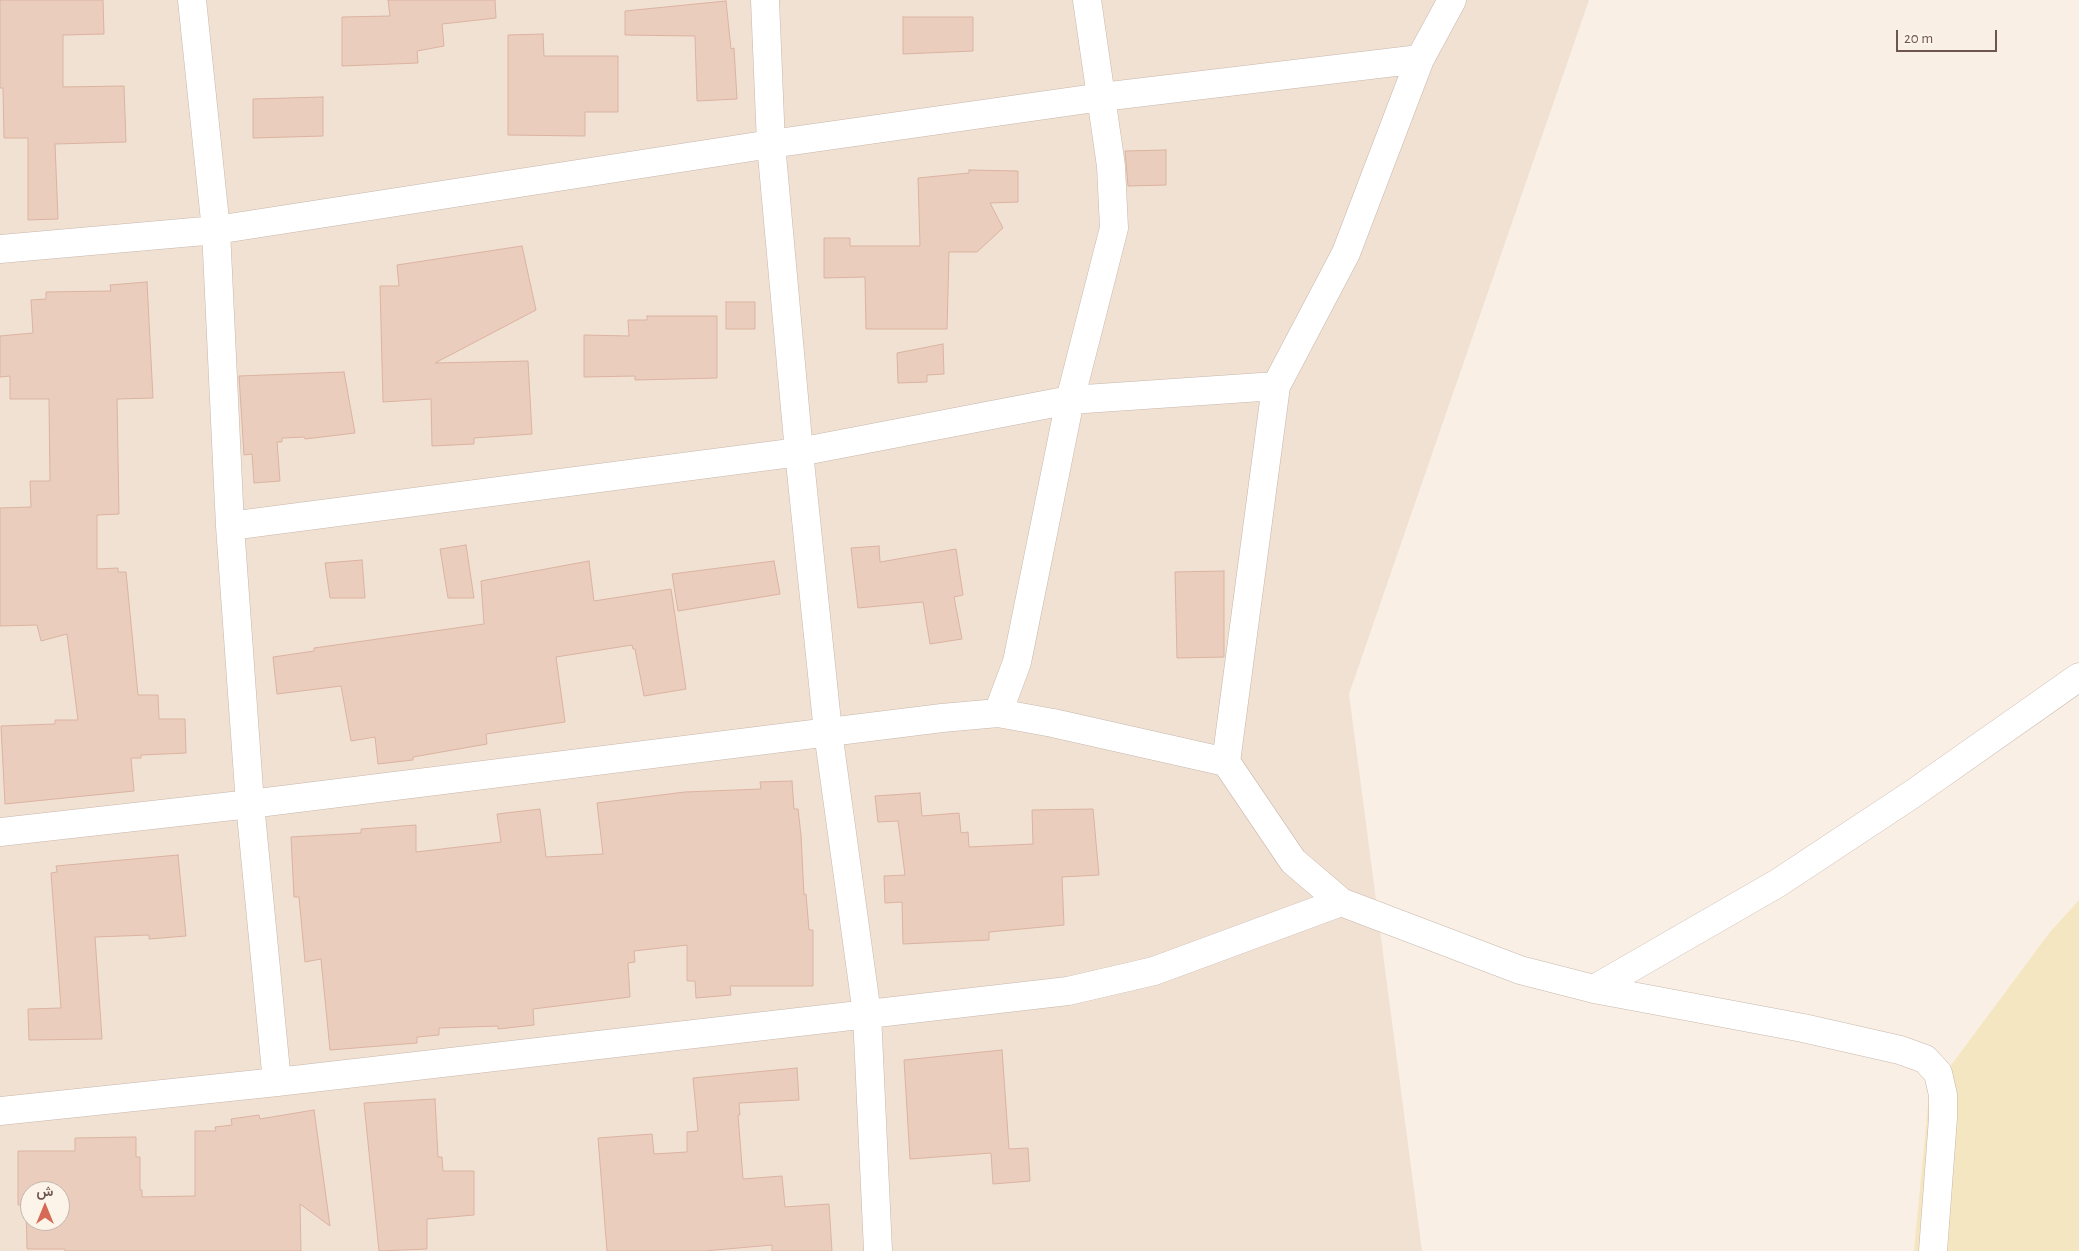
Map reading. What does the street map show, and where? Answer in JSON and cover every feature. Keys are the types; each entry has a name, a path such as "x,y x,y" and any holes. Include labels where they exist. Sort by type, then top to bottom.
{"street":[{"path":"192,0 216,230 230,526 250,804 277,1082"},
{"path":"765,0 771,144 799,452 828,732 867,1014 878,1251"},
{"path":"998,713 1017,662 1070,400 1114,228 1111,166 1087,0"},
{"path":"1452,0 1420,59 1346,253 1276,386 1226,762 1293,861 1341,902 1520,970 1594,989 1803,1028 1900,1050 1925,1059 1938,1074 1943,1095 1934,1251"},
{"path":"0,249 216,230 771,144 1102,97 1420,59"},
{"path":"230,526 799,452 1070,400 1276,386"},
{"path":"1594,989 1778,883 1914,792 2079,677"},
{"path":"0,832 250,804 942,718 998,713 1053,723 1226,762"},
{"path":"0,1111 277,1082 1068,991 1154,971 1341,902"}],"shaded area":[{"path":"0,0 1589,0 1349,694 1422,1251 0,1251"}],"sand":[{"path":"2079,900 2079,1251 1914,1251 1929,1095 2050,932"}],"building":[{"path":"0,0 103,0 104,34 63,35 63,87 124,86 126,142 55,144 58,219 28,220 28,138 4,138 3,88 0,88"},
{"path":"388,0 495,0 496,18 442,24 444,46 417,51 418,63 342,66 342,17 390,16"},
{"path":"726,1 731,49 734,48 737,99 697,101 695,36 625,35 625,11"},
{"path":"903,17 973,17 973,51 903,54"},
{"path":"543,34 544,56 618,56 618,112 585,112 585,136 508,135 508,35"},
{"path":"323,97 323,136 253,138 253,99"},
{"path":"1166,150 1166,185 1128,186 1125,151"},
{"path":"969,170 1018,171 1018,202 990,203 1003,228 977,252 949,252 947,329 866,329 865,277 824,278 824,238 850,238 850,246 920,246 918,178 969,173"},
{"path":"522,246 536,310 435,363 528,361 532,434 474,438 474,444 432,446 431,399 383,402 380,286 399,286 397,265"},
{"path":"147,282 153,398 117,399 119,514 97,515 97,569 118,568 118,572 126,572 138,695 158,695 159,719 185,719 186,753 141,755 141,758 131,758 134,791 5,804 1,726 55,724 55,720 78,720 67,634 41,641 37,625 0,626 0,508 31,507 30,481 50,481 49,399 10,399 10,376 0,377 0,336 33,333 31,300 46,299 46,292 111,291 110,285"},
{"path":"726,302 755,302 755,329 726,329"},
{"path":"647,316 717,316 717,378 635,380 635,376 584,377 584,335 629,336 628,320 647,320"},
{"path":"943,344 944,374 927,375 927,382 898,383 897,353"},
{"path":"344,372 355,433 305,439 304,437 282,438 282,442 277,442 280,481 254,483 252,454 244,455 239,376"},
{"path":"466,545 474,598 448,598 440,549"},
{"path":"879,546 880,562 956,549 963,595 954,597 962,639 930,644 923,602 858,608 851,548"},
{"path":"362,560 365,598 330,598 325,563"},
{"path":"589,561 594,601 671,589 686,689 644,696 635,649 633,649 632,645 556,657 565,722 486,734 487,744 413,757 413,760 378,764 375,737 351,741 341,686 277,694 273,657 314,651 314,648 484,624 481,581"},
{"path":"774,561 780,594 678,611 672,574"},
{"path":"1224,571 1224,657 1177,658 1175,572"},
{"path":"792,781 794,809 798,809 801,835 804,895 806,894 809,930 813,930 813,986 730,986 731,995 696,998 695,981 687,981 687,945 634,951 635,962 628,963 630,997 533,1009 534,1025 498,1029 498,1026 439,1028 439,1035 417,1037 417,1043 330,1050 321,959 305,962 299,897 294,897 291,837 361,833 361,829 416,825 416,852 501,842 497,814 540,809 546,857 603,854 597,803 685,792 761,789 760,782"},
{"path":"920,793 922,816 959,813 961,833 968,832 969,847 1033,844 1032,810 1093,809 1099,875 1062,877 1064,925 989,932 989,940 903,944 902,902 885,903 884,876 905,875 898,821 878,822 875,796"},
{"path":"178,855 186,936 149,939 149,935 95,937 102,1039 29,1040 28,1009 61,1008 51,873 57,872 56,866"},
{"path":"1002,1050 1009,1149 1028,1148 1030,1181 993,1184 991,1153 910,1159 904,1060"},
{"path":"797,1068 799,1100 739,1103 740,1115 738,1115 743,1179 782,1176 785,1207 829,1204 832,1251 772,1251 772,1245 704,1251 607,1251 598,1138 652,1134 654,1154 687,1152 687,1132 698,1131 693,1078"},
{"path":"435,1099 438,1157 442,1157 443,1171 474,1171 474,1215 427,1219 427,1249 379,1251 364,1103"},
{"path":"314,1110 330,1226 300,1204 301,1251 65,1251 65,1249 27,1249 27,1231 70,1231 70,1181 20,1181 20,1205 18,1205 18,1151 75,1151 75,1138 136,1137 136,1157 140,1157 140,1190 142,1190 142,1197 195,1196 195,1131 216,1131 215,1127 232,1125 231,1119 259,1115 260,1119"}]}
